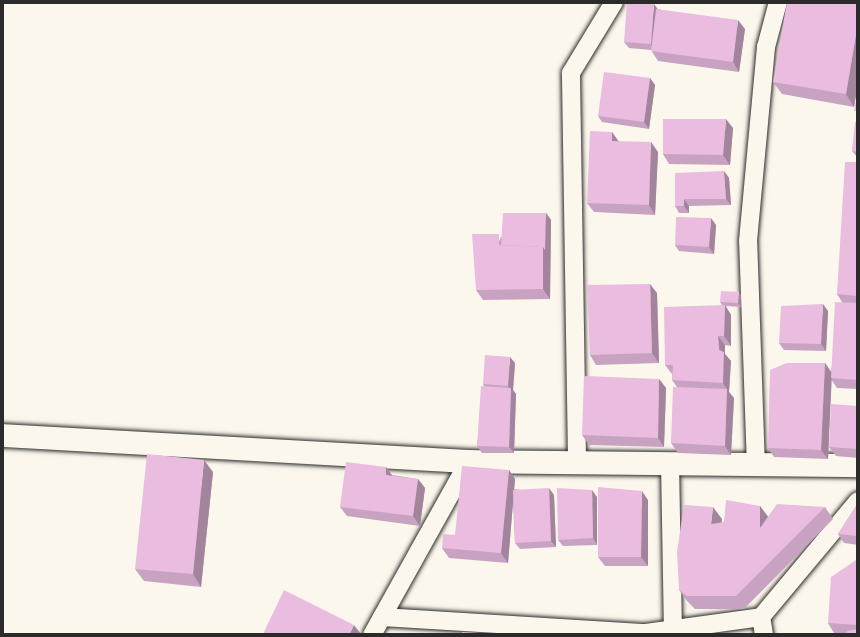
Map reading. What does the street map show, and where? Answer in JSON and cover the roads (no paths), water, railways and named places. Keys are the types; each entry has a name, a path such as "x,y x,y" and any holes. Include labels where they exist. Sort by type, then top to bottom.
{"street":[{"path":"577,459 570,73 614,2"},
{"path":"756,467 748,241 766,47 778,2"},
{"path":"2,435 469,461 577,459 756,467 858,465"},
{"path":"372,635 469,461"},
{"path":"670,463 673,633"},
{"path":"382,617 646,633 762,626 858,501"}]}
